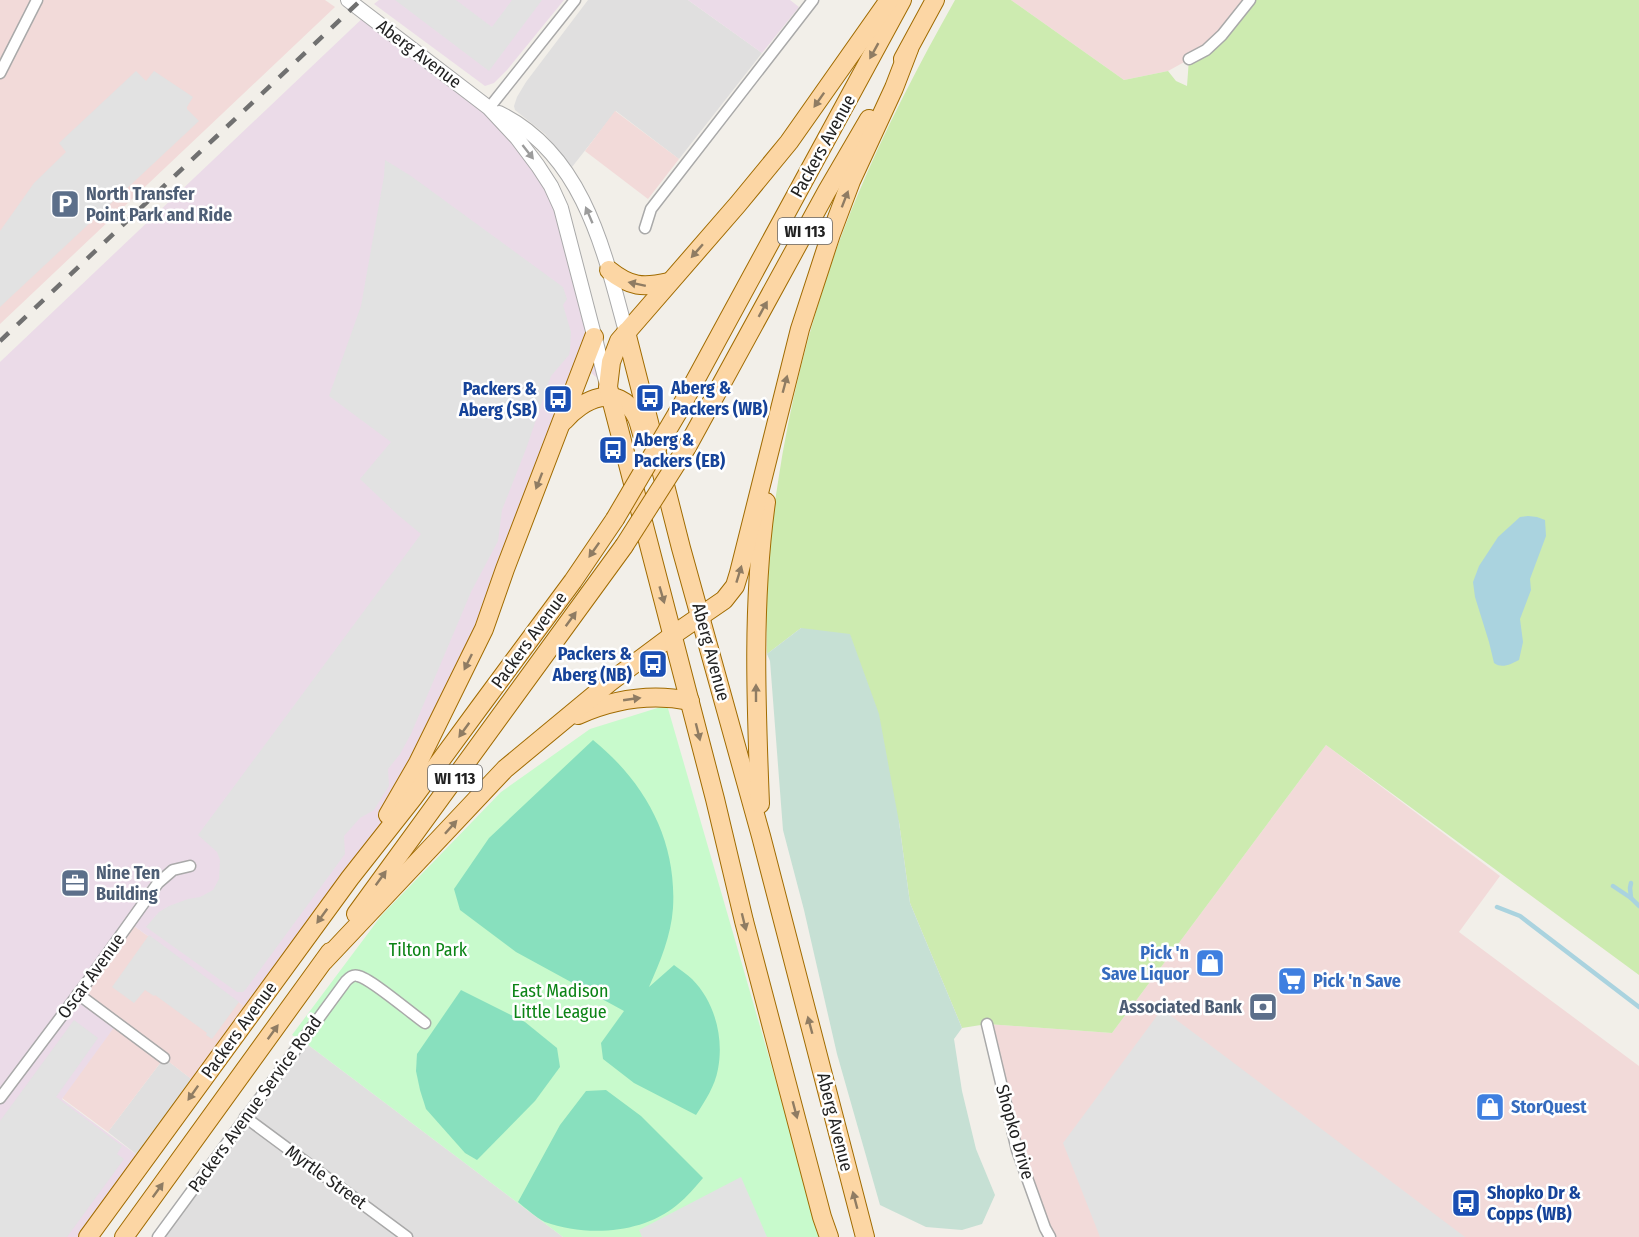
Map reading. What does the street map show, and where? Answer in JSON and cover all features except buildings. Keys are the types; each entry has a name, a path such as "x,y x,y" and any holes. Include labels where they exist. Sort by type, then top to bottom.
{"main road":[{"path":"609,392 614,350 626,332 789,142 889,0"},
{"name":"Packers Avenue","path":"88,1237 357,869 439,763 573,581 615,519 678,412 902,0"},
{"name":"Packers Avenue","path":"123,1237 624,546 687,447 935,0"},
{"path":"761,836 756,728 756,635 761,540 780,405 800,329 831,234 909,49"},
{"path":"609,270 621,279 636,285 651,286 669,282"},
{"name":"Aberg Avenue","path":"626,332 681,548 761,836 865,1237"},
{"path":"357,869 418,763 484,629 594,337"},
{"path":"560,426 580,405 609,392"},
{"path":"609,392 626,404 637,417 669,531 681,548"},
{"name":"Aberg Avenue","path":"609,392 690,701 744,921 829,1237"},
{"path":"324,961 494,779 597,693 673,635 724,600 732,591 737,580 777,423"},
{"path":"558,726 592,709 622,700 656,697 690,701"}],"street":[{"path":"0,73 37,0"},
{"name":"Aberg Avenue","path":"348,0 489,108 517,138 538,166 561,208 609,392"},
{"path":"489,108 575,0"},
{"path":"645,228 651,209 813,0"},
{"path":"1189,59 1206,50 1250,0"},
{"name":"Aberg Avenue","path":"489,108 522,125 551,152 577,188 609,270 626,332"},
{"name":"Oscar Avenue","path":"0,1098 158,883 172,870 190,866"},
{"name":"Packers Avenue Service Road","path":"158,1237 346,981 356,975 370,982 425,1023"},
{"path":"78,993 165,1058"},
{"name":"Shopko Drive","path":"987,1024 1017,1150 1050,1237"},
{"name":"Myrtle Street","path":"245,1117 407,1237"}],"shaded area":[{"path":"0,0 325,0 335,7 0,324"},
{"path":"379,0 564,0 507,70 494,83 485,86 374,4"},
{"path":"395,0 456,0 492,27 512,0 542,0 489,71"},
{"path":"588,0 688,0 762,53 679,159 616,111 572,167 545,134 515,110 517,97 526,82"},
{"path":"688,0 790,0 799,7 762,53"},
{"path":"1011,0 1250,0 1206,50 1168,71 1124,80"},
{"path":"367,14 489,108 551,186 608,387 583,366 567,413 418,763 357,869 252,1012 130,923 79,993 118,1022 62,1099 145,1161 88,1237 0,1237 0,362"},
{"name":"North Transfer Point Park and Ride","path":"136,71 146,81 154,71 193,97 187,109 199,121 0,307 0,231 34,183 66,152 59,143"},
{"path":"615,111 679,159 648,199 585,151"},
{"path":"385,160 411,176 563,287 567,299 563,305 571,332 570,350 569,355 551,376 502,510 498,541 471,592 411,734 388,769 389,786 374,810 360,818 344,836 345,854 246,989 243,992 237,992 146,927 159,912 169,906 200,897 213,890 219,879 220,860 217,852 198,835 421,534 360,479 391,442 329,396 361,306"},
{"path":"1326,745 1500,876 1459,932 1639,1066 1639,1237 1050,1237 1017,1150 987,1024 1112,1033"},
{"path":"130,923 252,1012 199,1085 164,1058 108,1132 62,1098 117,1022 78,994"},
{"path":"149,935 239,1002 212,1039 155,995 145,990 134,1003 112,987"},
{"path":"1162,1009 1465,1237 1100,1237 1063,1143"},
{"path":"74,1020 98,1038 56,1097 122,1146 117,1154 124,1159 67,1237 0,1237 0,1121"},
{"path":"307,1044 563,1237 164,1237"},
{"path":"164,1058 199,1085 145,1161 108,1132"},
{"path":"741,1177 767,1237 642,1237 639,1230"}],"green space":[{"path":"955,0 1011,0 1124,80 1168,71 1176,81 1187,86 1189,59 1206,50 1250,0 1639,0 1639,975 1326,745 1112,1033 987,1024 962,1028 910,903 899,822 801,628 767,654 766,597 769,543 784,446 808,338 830,267 878,148"},
{"path":"801,628 850,634 879,714 899,822 910,903 962,1028 954,1039 962,1091 976,1149 995,1195 982,1224 962,1230 926,1227 880,1205 837,1054 783,830 770,661 767,654"},
{"name":"East Madison Little League","path":"667,705 821,1237 563,1237 292,1035 381,916 501,792 590,729"},
{"path":"593,740 612,756 642,794 654,814 670,859 673,883 672,918 664,949 649,987 674,965 700,988 707,998 716,1021 720,1045 717,1075 696,1115 634,1083 603,1059 601,1043 624,1011 516,952 460,910 454,889 489,838"},
{"path":"461,990 525,1022 557,1048 560,1067 535,1101 477,1160 465,1153 426,1109 416,1071 417,1054"},
{"path":"606,1090 641,1116 703,1178 681,1202 663,1215 631,1227 596,1231 578,1230 545,1222 518,1202 560,1125 586,1091"}],"water":[{"path":"1528,516 1545,520 1546,536 1530,579 1531,590 1520,619 1523,642 1519,660 1500,666 1494,663 1475,597 1473,582 1479,566 1498,537 1520,517"}],"waterway":[{"path":"1631,883 1631,898"},
{"path":"1613,886 1639,906"},
{"path":"1497,907 1520,916 1639,1007"}],"railway":[{"path":"0,341 361,0"}],"place":[{"name":"North Transfer Point Park and Ride","path":"65,204"},
{"name":"Aberg & Packers (WB)","path":"650,398"},
{"name":"Packers & Aberg (SB)","path":"558,399"},
{"name":"Aberg & Packers (EB)","path":"613,450"},
{"name":"Packers & Aberg (NB)","path":"653,664"},
{"name":"Nine Ten Building","path":"75,883"},
{"name":"Pick 'n Save Liquor","path":"1210,963"},
{"name":"Pick 'n Save","path":"1292,981"},
{"name":"Associated Bank","path":"1263,1007"},
{"name":"StorQuest","path":"1490,1107"},
{"name":"Shopko Dr & Copps (WB)","path":"1466,1203"}],"park label":[{"name":"Tilton Park","path":"428,950"}]}
